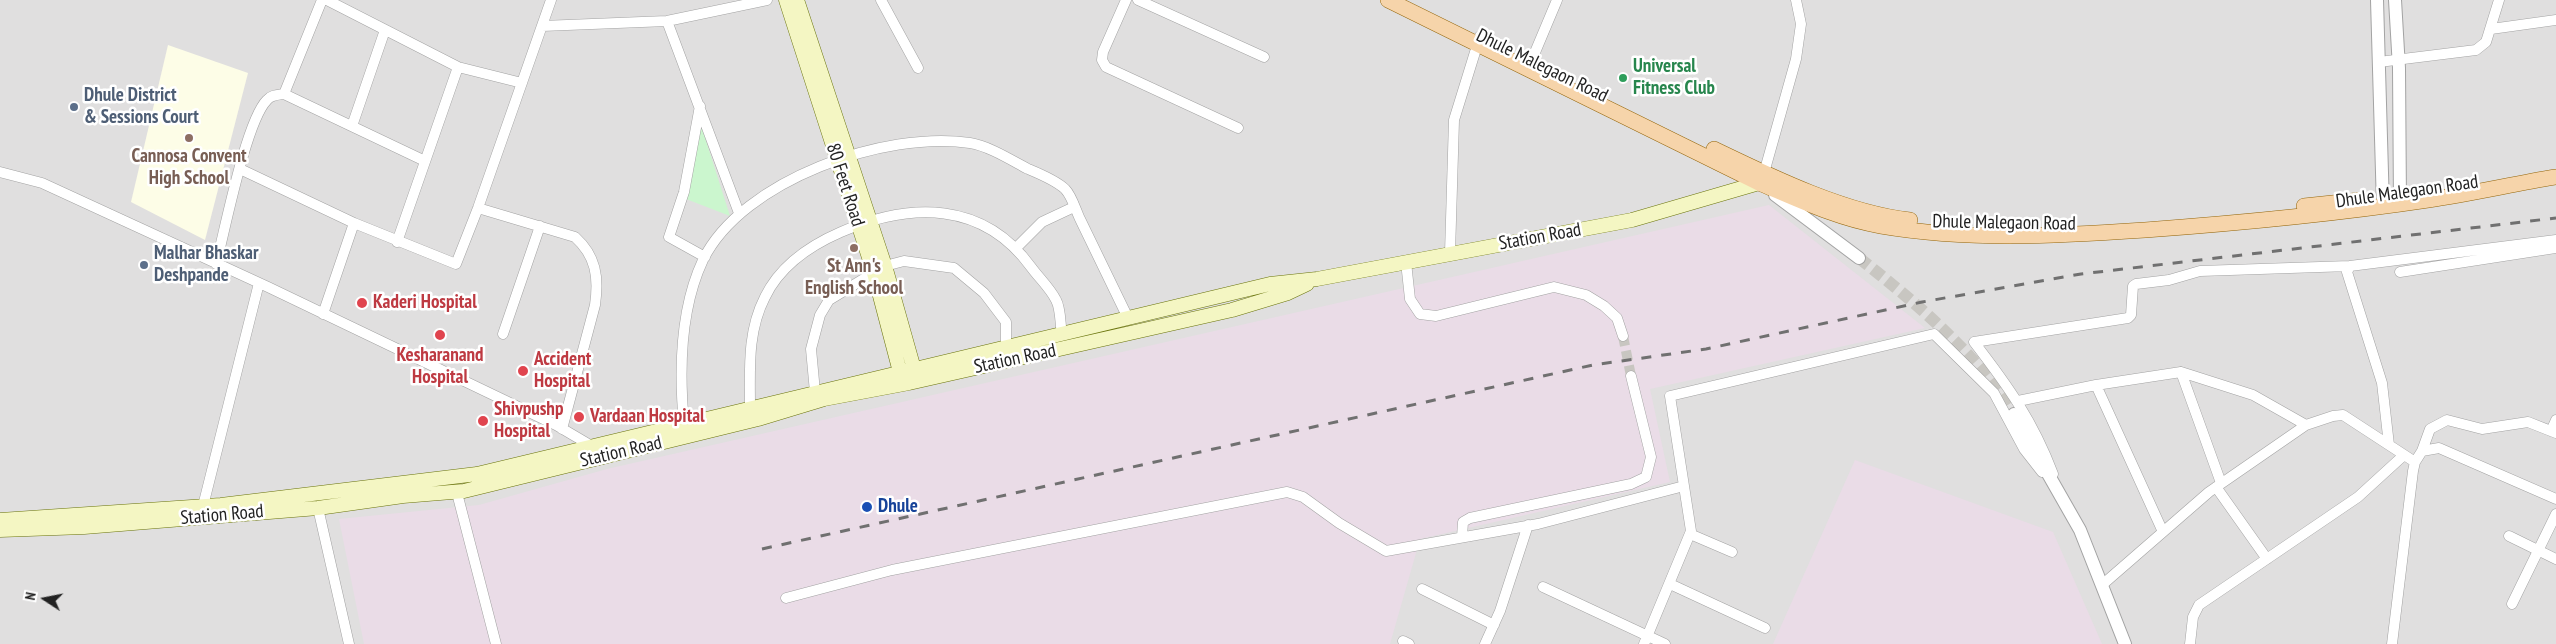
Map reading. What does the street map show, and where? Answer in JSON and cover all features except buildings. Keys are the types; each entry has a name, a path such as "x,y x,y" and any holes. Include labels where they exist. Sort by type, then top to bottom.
{"main road":[{"name":"80 Feet Road","path":"786,0 843,158"},
{"name":"80 Feet Road","path":"797,0 843,158 914,369"},
{"path":"1388,0 1478,40"},
{"name":"Dhule Malegaon Road","path":"1407,0 1478,40 1762,178 1899,219 1982,226 2038,227 2383,202 2556,167"},
{"name":"Dhule Malegaon Road","path":"2400,199 2556,177"},
{"name":"Station Road","path":"0,520 203,506 477,474 1275,283 1317,279 1632,220 1762,178"},
{"name":"80 Feet Road","path":"880,270 900,372"},
{"name":"Station Road","path":"0,530 84,526 318,508 403,496 457,493 758,419 824,399 909,383 1019,356 1075,346 1232,310 1288,293 1317,279"}],"street":[{"path":"284,94 322,0"},
{"path":"327,0 458,67 522,84"},
{"path":"240,169 397,242 456,264 478,208 551,0"},
{"path":"542,26 667,21 767,0"},
{"path":"881,0 918,68"},
{"path":"1126,0 1103,52 1102,60 1106,67 1238,128"},
{"path":"1138,0 1264,57"},
{"path":"1530,66 1557,0"},
{"path":"1796,0 1801,24 1796,59 1762,178 1859,258"},
{"path":"2377,0 2383,202"},
{"path":"2395,0 2400,199"},
{"path":"2379,62 2398,62 2476,50 2486,42 2499,0"},
{"path":"2491,28 2556,20"},
{"path":"667,21 739,213"},
{"path":"352,126 385,30"},
{"path":"1450,253 1454,120 1478,40"},
{"path":"397,242 458,67"},
{"path":"216,264 240,169 258,112 271,96 284,94 425,161"},
{"path":"700,105 684,192 669,237 705,258"},
{"path":"684,424 680,380 682,348 694,288 705,258 739,213 778,187 843,158 897,144 926,141 971,143 1034,172 1066,190 1128,318"},
{"path":"0,172 42,184 259,283 562,429 607,455"},
{"path":"1017,247 1042,222 1074,207"},
{"path":"478,208 574,236 584,245 596,270 598,285 595,305 562,429"},
{"path":"750,408 750,344 756,317 776,278 795,260 824,240 864,223 899,214 928,212 956,214 980,222 1017,247 1057,302 1062,334"},
{"path":"323,314 354,223"},
{"path":"503,334 540,226"},
{"path":"2063,498 2039,437 2018,401 1974,342 2128,318 2131,315 2133,286 2136,284 2169,280 2200,271 2350,266 2556,240"},
{"path":"2400,272 2556,248"},
{"path":"815,392 811,350 820,315 829,300 880,270 904,261 954,268 984,293 1006,322 1006,347"},
{"path":"1406,262 1410,299 1420,314 1436,316 1554,287 1586,295 1604,306 1617,318 1623,336"},
{"path":"2350,266 2347,272 2382,383 2389,445"},
{"path":"203,506 259,283"},
{"path":"1646,640 1690,534 1691,526 1670,396 1934,334 1994,393 2024,449 2063,498"},
{"path":"2018,401 2096,384 2181,372 2254,395 2306,425"},
{"path":"2181,372 2218,485 2267,559"},
{"path":"1462,537 1463,522 1470,518 1631,484 1646,477 1651,456 1631,376"},
{"path":"2096,384 2163,532"},
{"path":"2014,414 2080,530 2125,644"},
{"path":"2102,585 2218,485 2306,425 2333,416 2343,415 2415,462"},
{"path":"2392,644 2415,462 2422,451 2430,429 2447,420 2482,429 2528,422 2553,432 2556,420"},
{"path":"2422,451 2439,448 2556,499"},
{"path":"2190,644 2193,617 2199,605 2358,497 2404,455"},
{"path":"786,598 892,570 1287,492 1303,497 1339,522 1386,550 1528,525 1684,486"},
{"path":"457,493 496,644"},
{"path":"318,508 349,644"},
{"path":"2512,604 2556,514"},
{"path":"1485,644 1494,625 1528,525"},
{"path":"1690,534 1732,552"},
{"path":"2509,536 2556,559"},
{"path":"1670,584 1765,628"},
{"path":"1543,587 1646,640 1665,644"},
{"path":"1422,589 1494,625"}],"shaded area":[{"path":"0,0 2556,0 2556,644 0,644"},
{"name":"Cannosa Convent High School","path":"168,45 248,73 205,240 131,202"},
{"path":"1769,205 1925,328 1650,389 1670,482 1420,539 1390,644 364,644 339,519 479,505 607,469"},
{"path":"1855,460 2053,532 2102,644 1773,644"}],"green space":[{"path":"701,125 730,216 686,199"}],"tunnel":[{"path":"1859,258 1923,311 1963,349 1982,370 2014,414"},
{"path":"1623,336 1631,376"}],"railway":[{"path":"762,549 1593,365 1706,349 1922,302 2081,274 2556,218"}],"place":[{"name":"Universal Fitness Club","path":"1623,78"},
{"name":"Dhule District & Sessions Court","path":"74,107"},
{"name":"Cannosa Convent High School","path":"189,138"},
{"name":"St Ann's English School","path":"854,248"},
{"name":"Malhar Bhaskar Deshpande","path":"144,265"},
{"name":"Kaderi Hospital","path":"362,303"},
{"name":"Kesharanand Hospital","path":"440,335"},
{"name":"Accident Hospital","path":"523,371"},
{"name":"Vardaan Hospital","path":"579,417"},
{"name":"Shivpushp Hospital","path":"483,421"},
{"name":"Dhule","path":"867,507"}]}
